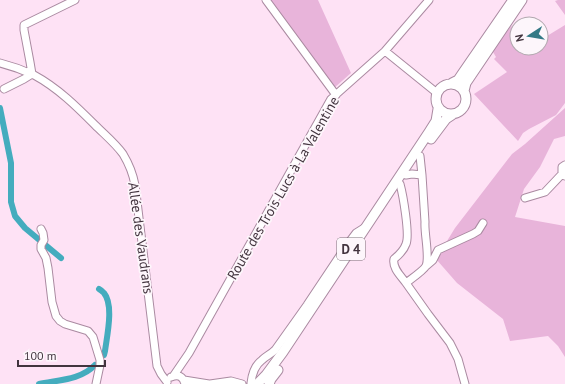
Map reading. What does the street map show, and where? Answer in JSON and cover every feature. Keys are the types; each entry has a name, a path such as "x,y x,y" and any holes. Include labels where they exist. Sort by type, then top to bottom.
{"main road":[{"path":"452,83 459,86 464,91 466,102 459,112 452,115 438,109 435,98 437,93 446,84 458,80 513,0"},
{"path":"464,91 466,83 522,0"},
{"name":"D 4","path":"251,384 266,375 283,352 429,132 436,121 438,109"},
{"name":"D 4","path":"270,384 271,379 348,265 406,174 446,119 452,115"}],"street":[{"path":"4,89 32,74 24,25 75,0"},
{"path":"266,0 336,95"},
{"name":"Route des Trois Lucs à La Valentine","path":"170,379 189,353 331,99 385,51 429,0"},
{"path":"385,51 437,93"},
{"name":"Allée des Vaudrans","path":"0,63 32,74 70,101 116,146 128,163 135,185 156,359 170,379"},
{"path":"420,156 427,254 426,266"},
{"path":"525,198 545,192 564,175 562,167 565,165"},
{"path":"406,174 422,175"},
{"path":"400,184 403,194 408,238 406,246 393,262 396,271 406,282 450,343 458,359 465,384"},
{"path":"406,282 433,260 438,250 478,231 483,222"},
{"path":"170,379 180,376 185,382 209,384 231,381 251,384 254,370 258,364 262,359 275,350 347,245 360,229 366,227"},
{"path":"41,229 43,233 41,249 46,258 52,302 56,316 65,324 88,331 93,338 100,360 96,384"}],"shaded area":[{"path":"269,0 318,0 351,73 333,89"},
{"path":"565,0 565,15 555,1"},
{"path":"565,25 565,103 556,115 523,133 518,141 474,94 507,72 494,59 496,57 493,52 509,28 509,56 549,56 549,35"},
{"path":"565,108 565,136 554,139 540,167 524,189 515,217 565,226 565,357 558,346 548,336 510,341 503,319 457,283 436,259 455,228 512,154"}],"waterway":[{"path":"0,108 11,163 11,202 15,216 25,228 61,258"},
{"path":"99,289 104,293 109,305 108,329 104,355"},
{"path":"39,384 76,377 83,374 95,365"}]}
